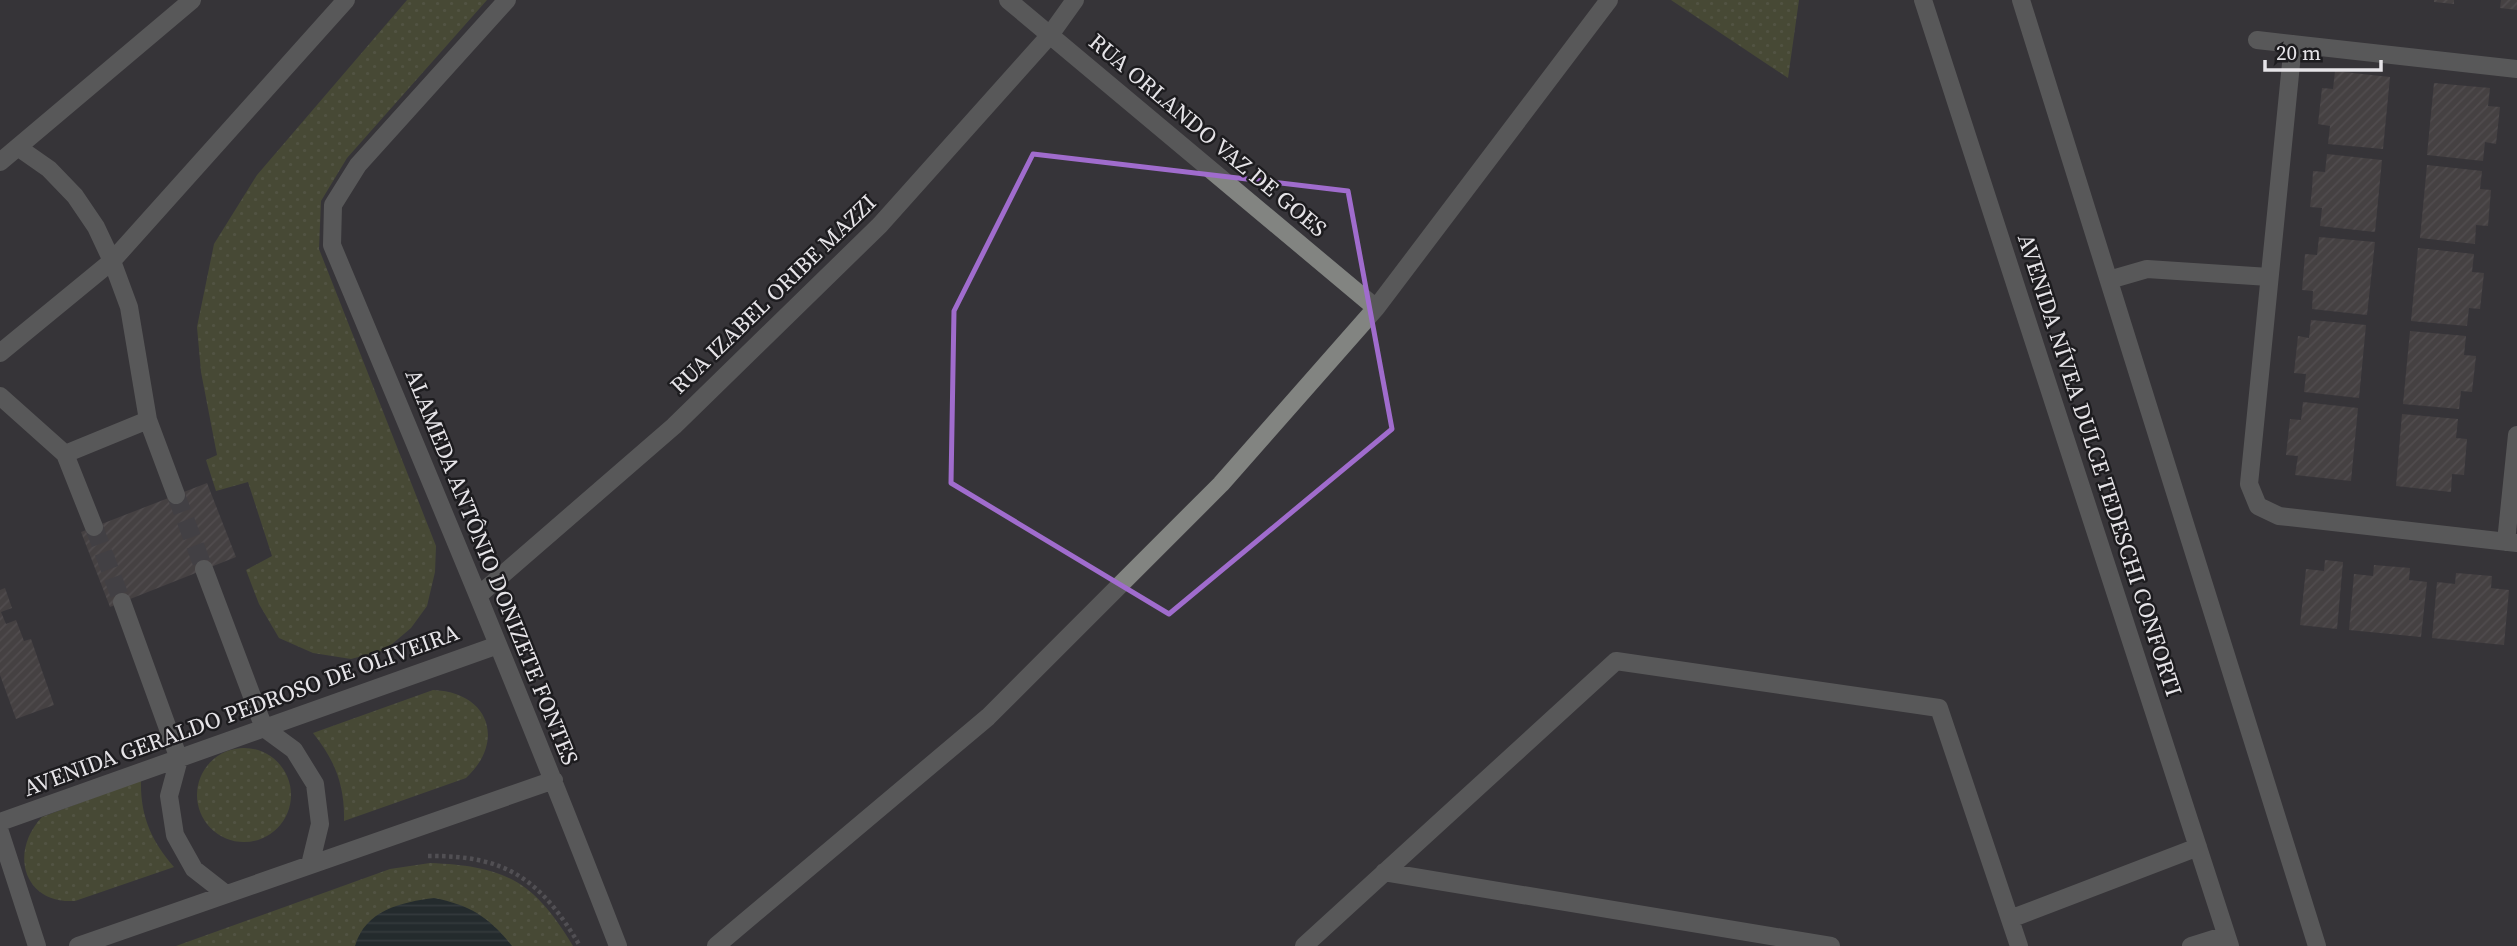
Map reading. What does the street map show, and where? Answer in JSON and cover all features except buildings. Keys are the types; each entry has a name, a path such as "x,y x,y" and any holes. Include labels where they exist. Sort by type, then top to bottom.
{"street":[{"path":"0,162 192,0"},
{"path":"0,353 112,261 346,0"},
{"name":"ALAMEDA ANTÔNIO DONIZETE FONTES","path":"507,0 358,165 333,205 332,244 479,595 618,946"},
{"name":"RUA ORLANDO VAZ DE GOES","path":"1008,0 1376,308"},
{"name":"RUA IZABEL ORIBE MAZZI","path":"479,595 674,426 870,235 1050,35 1075,0"},
{"path":"716,946 988,717 1222,484 1376,308 1609,0"},
{"name":"AVENIDA NÍVEA DULCE TEDESCHI CONFORTI","path":"1923,0 2228,940"},
{"path":"2021,0 2317,946"},
{"path":"2257,40 2517,69"},
{"path":"2292,44 2249,484 2258,506 2279,516 2511,542 2517,435"},
{"path":"19,148 50,169 75,197 96,227 112,261 129,307 148,420 176,495"},
{"path":"2109,279 2147,269 2269,277"},
{"path":"0,396 65,454 94,527"},
{"path":"65,454 148,420"},
{"path":"204,569 264,729 295,750 315,784 320,824 310,865"},
{"path":"122,602 179,759 169,796 175,835 194,869 226,894"},
{"name":"AVENIDA GERALDO PEDROSO DE OLIVEIRA","path":"0,822 498,645"},
{"path":"1304,946 1616,661 1939,708 2019,946"},
{"path":"78,946 554,780"},
{"path":"0,832 37,946"},
{"path":"2010,919 2198,847"},
{"path":"1384,872 1830,946"},
{"path":"2191,946 2228,940"}],"path":[{"path":"420,857 465,858 503,867 534,885 562,916 580,946"}],"highlighted area":[{"path":"1033,154 1348,191 1392,429 1169,614 951,483 954,311"}],"green space":[{"path":"407,0 487,0 347,158 321,201 319,249 436,546 435,572 427,606 411,628 385,650 351,659 313,653 279,638 259,604 246,570 272,556 248,482 216,491 206,460 217,455 201,372 197,327 214,244 257,175"},
{"path":"1671,0 1799,0 1788,78"},
{"path":"433,690 467,699 479,709 486,721 488,734 486,749 478,764 466,778 344,821 343,796 337,774 333,763 313,733"},
{"path":"244,748 262,751 278,761 288,777 291,795 288,813 278,829 262,839 244,842 226,839 210,829 200,813 197,795 200,777 210,761 226,751"},
{"path":"141,780 142,805 148,827 174,867 75,901 57,900 43,894 33,885 24,860 26,845 42,817"},
{"path":"430,863 478,868 515,881 545,906 573,946 176,946 390,869"}],"shaded area":[{"path":"434,898 458,904 478,914 495,927 512,946 355,946 367,924 376,916 398,905"}],"tunnel":[{"path":"176,495 204,569"},
{"path":"94,527 122,602"}]}
